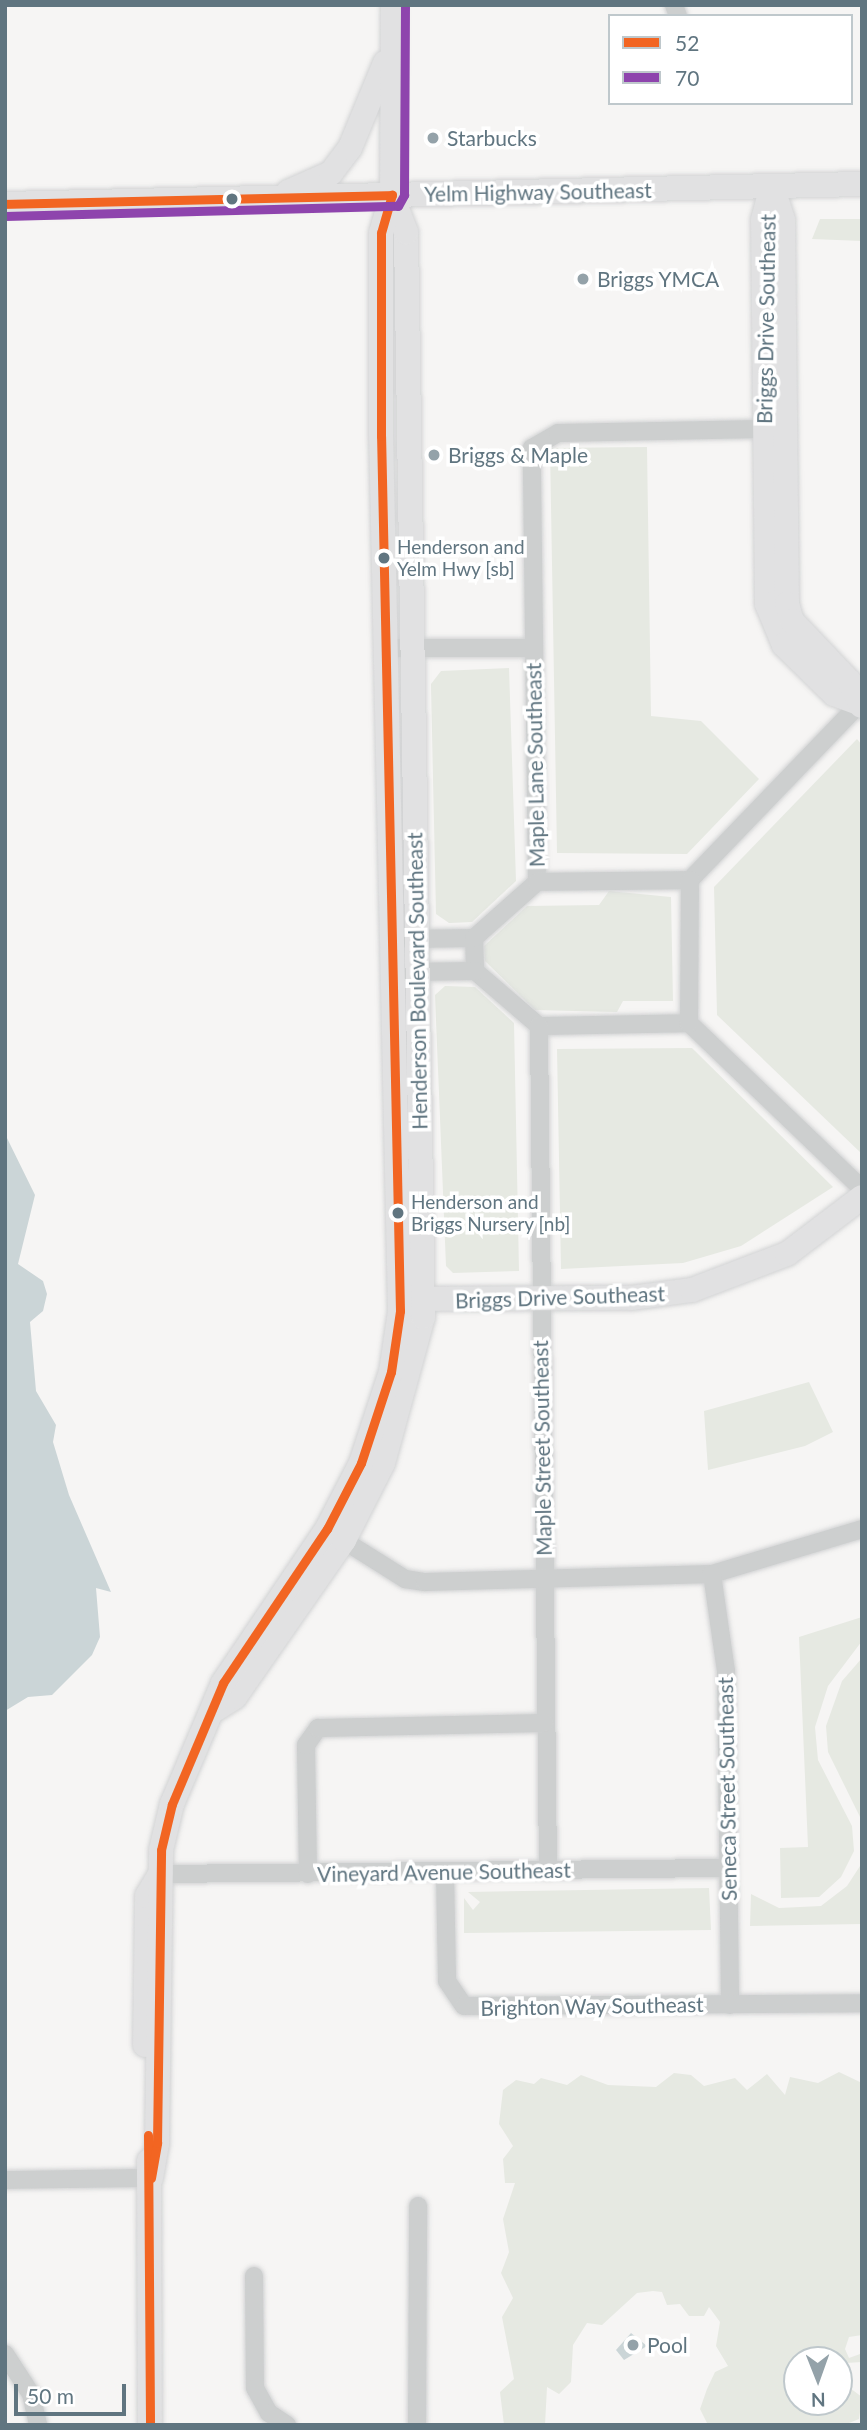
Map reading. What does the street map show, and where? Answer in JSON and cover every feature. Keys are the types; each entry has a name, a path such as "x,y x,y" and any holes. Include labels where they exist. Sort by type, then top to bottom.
{"main road":[{"name":"Henderson Boulevard Southeast","path":"393,5 388,56 392,195 381,233 388,939 413,1299"},
{"path":"280,196 331,173 344,157 388,56"},
{"name":"Yelm Highway Southeast","path":"5,204 862,184"},
{"name":"Briggs Drive Southeast","path":"772,186 783,220 775,429 787,604 792,621 849,681 861,703"},
{"name":"Henderson Boulevard Southeast","path":"150,2425 151,2178 164,1912 160,1874 172,1804 216,1709 223,1683 335,1535 379,1413 413,1299 417,972 406,232 392,195"},
{"name":"Briggs Drive Southeast","path":"413,1299 661,1296 717,1284 787,1254 862,1197"}],"street":[{"name":"Maple Lane Southeast","path":"537,882 530,456 537,441 558,433 775,429"},
{"name":"Maple Lane Southeast","path":"385,648 533,648"},
{"path":"689,1023 690,880 861,703"},
{"path":"388,939 474,938 537,882 690,880"},
{"path":"474,938 475,971"},
{"path":"389,973 475,971 538,1026 689,1023 862,1189"},
{"name":"Maple Street Southeast","path":"538,1026 548,1871"},
{"path":"335,1535 405,1579 544,1580 712,1574 862,1529"},
{"name":"Seneca Street Southeast","path":"712,1574 724,1650 730,2005"},
{"path":"308,1874 306,1745 318,1728 545,1723"},
{"name":"Vineyard Avenue Southeast","path":"160,1874 728,1868"},
{"name":"Brighton Way Southeast","path":"445,1873 447,1981 464,2006 862,2003"},
{"path":"5,2180 151,2178"},
{"path":"417,2425 418,2206"},
{"path":"254,2276 255,2388 270,2413 287,2425"},
{"path":"5,2354 31,2394 38,2425"}],"shaded area":[{"path":"820,219 862,219 862,241 812,239"},
{"path":"647,447 651,716 701,721 759,779 687,854 557,853 550,448"},
{"path":"509,668 516,881 472,922 449,923 436,914 431,684 441,671"},
{"path":"857,739 862,745 862,1154 717,1015 714,887"},
{"path":"609,891 671,897 673,1001 623,1001 617,1012 535,1010 485,961 484,946 527,906 599,905"},
{"path":"445,986 475,987 514,1023 519,1271 453,1273 446,1266 435,995"},
{"path":"692,1048 833,1187 741,1246 683,1263 561,1269 557,1049"},
{"path":"5,1134 35,1195 18,1264 43,1281 47,1294 43,1311 30,1322 36,1391 56,1425 53,1442 69,1495 111,1592 96,1588 100,1637 92,1655 52,1695 28,1697 5,1711"},
{"path":"809,1382 833,1432 805,1446 708,1470 704,1411"},
{"path":"862,1617 862,1641 828,1686 815,1727 818,1760 852,1826 854,1851 841,1877 819,1897 781,1898 780,1848 808,1847 799,1637"},
{"path":"862,1658 862,1821 828,1752 826,1726 842,1681"},
{"path":"862,1863 862,1924 750,1926 751,1894 779,1908 821,1906 847,1886"},
{"path":"709,1888 711,1930 464,1933 464,1898 473,1910 480,1902 468,1892"},
{"path":"839,2072 862,2083 862,2335 849,2337 846,2346 783,2346 783,2416 853,2416 853,2390 862,2397 859,2419 844,2425 708,2425 700,2409 715,2372 728,2366 716,2346 720,2322 709,2307 704,2316 689,2316 680,2304 667,2305 662,2292 653,2291 637,2293 602,2325 587,2323 573,2345 571,2382 559,2394 547,2387 545,2425 504,2425 500,2392 514,2379 502,2317 513,2298 501,2273 509,2252 503,2219 515,2183 505,2183 503,2159 513,2146 499,2124 503,2090 516,2080 534,2084 541,2078 567,2085 581,2075 608,2085 656,2087 674,2073 691,2075 704,2086 735,2078 747,2090 767,2074 785,2095 790,2077 818,2083"},
{"name":"Pool","path":"631,2333 647,2346 624,2360 616,2350"},
{"path":"860,2354 862,2362 853,2363 853,2357"}],"transit line":[{"name":"70","path":"5,216 398,206 404,195 405,5"},
{"name":"52","path":"5,204 392,195"},
{"name":"52","path":"151,2178 157,2143 161,1850 172,1804 223,1683 327,1529 361,1463 391,1372 400,1311 381,436 381,233 392,195"},
{"name":"52","path":"148,2135 150,2425"}],"place":[{"name":"Starbucks","path":"433,138"},
{"name":"Briggs YMCA","path":"583,279"},
{"name":"Briggs & Maple","path":"434,455"},
{"name":"Henderson and Yelm Hwy [sb]","path":"384,558"},
{"name":"Henderson and Briggs Nursery [nb]","path":"398,1213"},
{"name":"Pool","path":"633,2345"}]}
